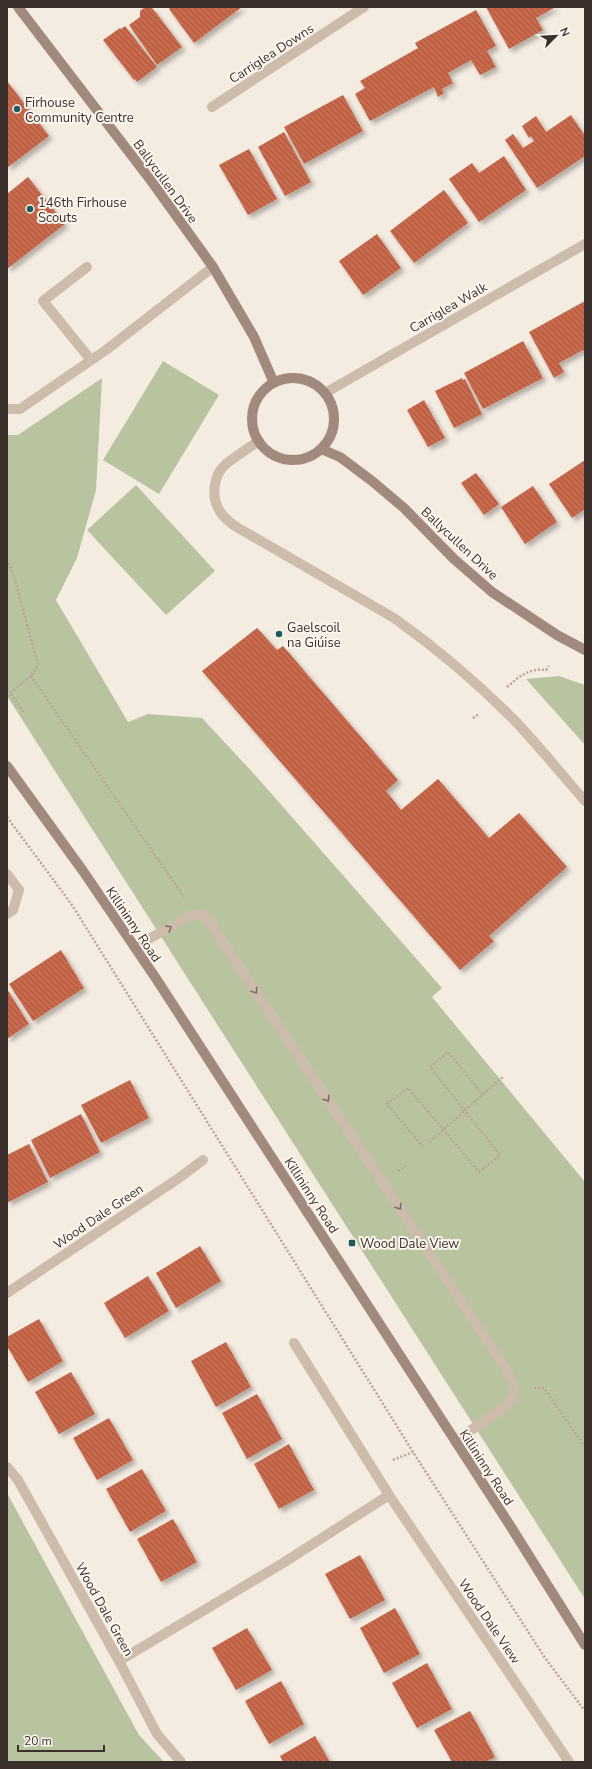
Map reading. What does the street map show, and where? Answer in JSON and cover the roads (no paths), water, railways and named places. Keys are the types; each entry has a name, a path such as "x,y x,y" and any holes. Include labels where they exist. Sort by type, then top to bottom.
{"street":[{"name":"Ballycullen Drive","path":"18,7 147,176 213,267 254,337 274,383"},
{"name":"Carriglea Downs","path":"212,107 364,7"},
{"name":"Carriglea Walk","path":"325,393 585,244"},
{"path":"88,266 43,301 91,360"},
{"path":"7,409 20,409 91,360 213,267"},
{"path":"287,379 301,379 314,384 325,393 331,404 334,416 333,428 329,440 321,449 310,457 298,460 284,460 272,455 262,446 256,436 252,424 256,400 264,390 274,383 287,379"},
{"path":"259,441 224,465 219,473 215,482 214,496 220,512 231,524 388,615 406,627 468,676 519,726 585,801"},
{"name":"Ballycullen Drive","path":"321,449 340,457 372,481 404,508 454,559 492,592 557,635 585,650"},
{"name":"Killininny Road","path":"7,766 135,947 455,1441 585,1645"},
{"path":"7,874 19,890 13,910 7,914"},
{"path":"135,947 191,915 201,914 208,920 506,1369 514,1384 513,1398 504,1408 455,1441"},
{"name":"Wood Dale Green","path":"7,1293 179,1178 203,1160"},
{"name":"Wood Dale View","path":"294,1343 389,1494 569,1762"},
{"name":"Wood Dale Green","path":"7,1467 18,1480 119,1661 157,1734 181,1762"},
{"path":"119,1661 283,1562 389,1494"}],"place":[{"name":"Firhouse Community Centre","path":"17,109"},
{"name":"146th Firhouse Scouts","path":"30,209"},
{"name":"Gaelscoil na Giúise","path":"279,634"},
{"name":"Wood Dale View","path":"352,1243"}]}
